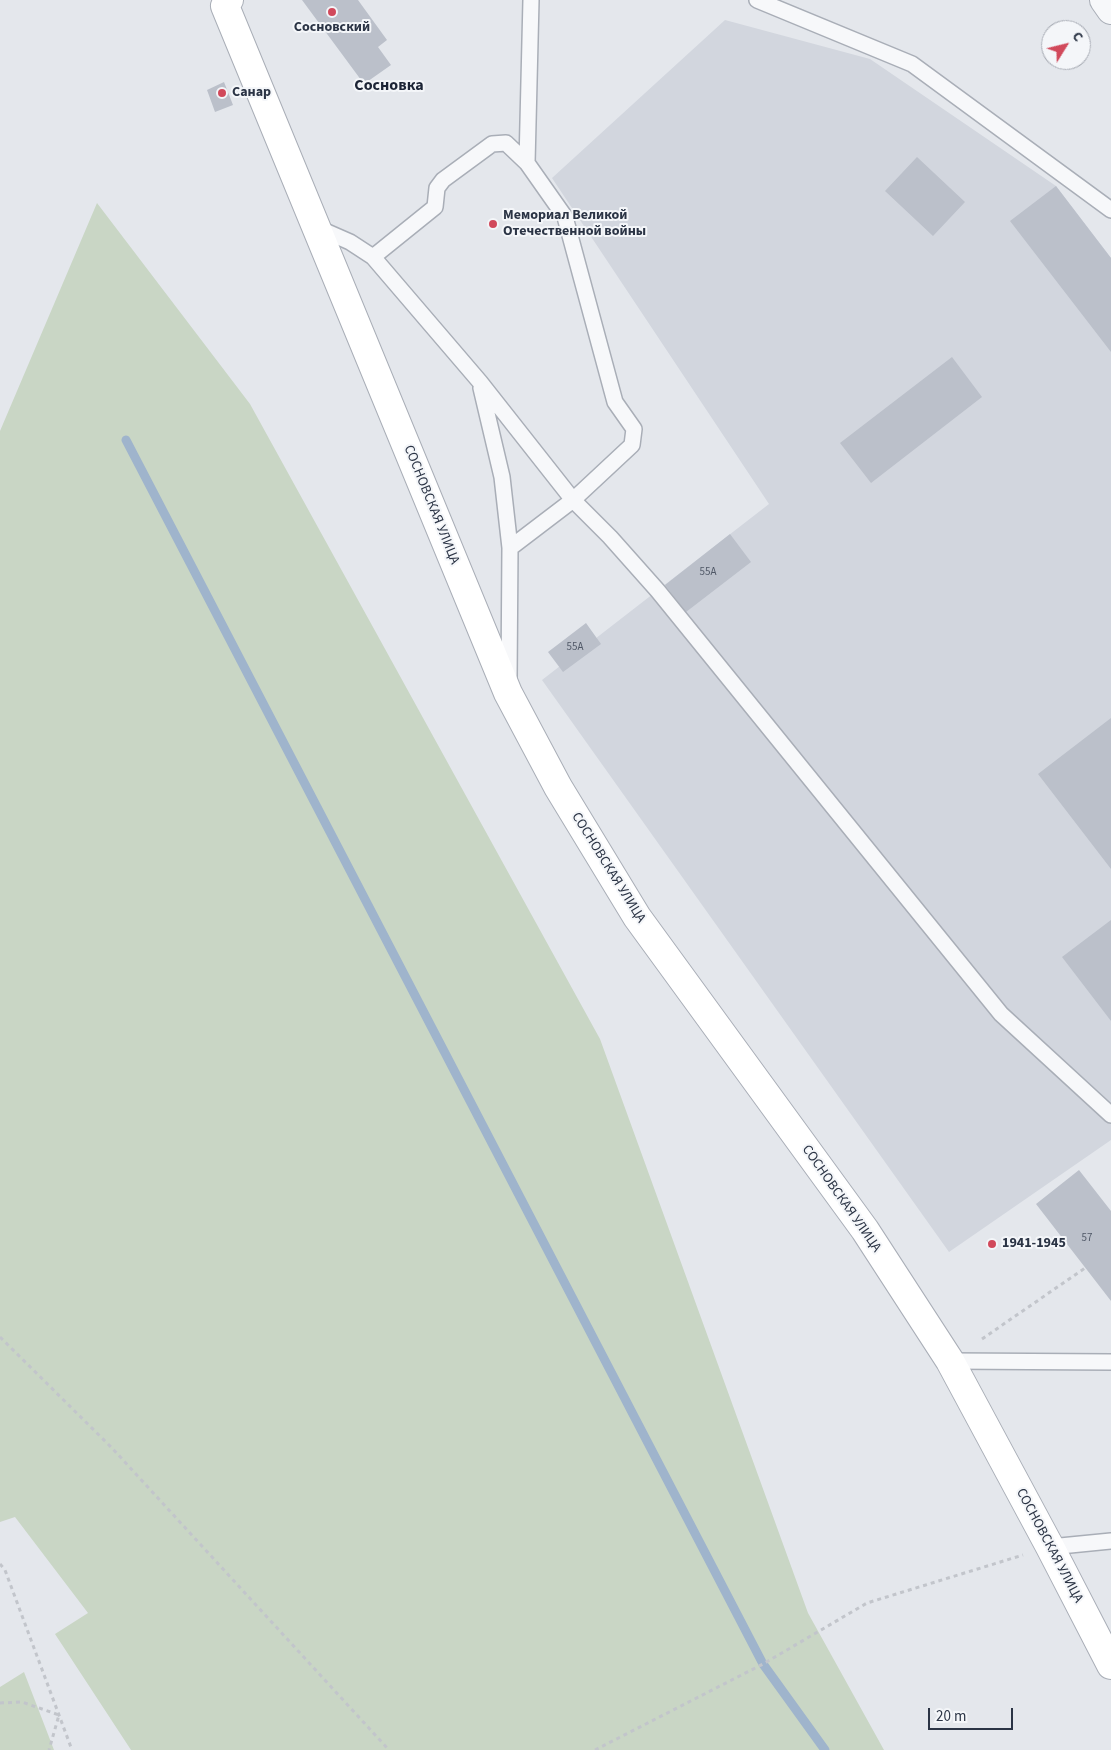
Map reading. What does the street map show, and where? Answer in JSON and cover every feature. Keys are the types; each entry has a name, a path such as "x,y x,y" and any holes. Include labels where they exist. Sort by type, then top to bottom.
{"street":[{"path":"1104,0 1111,10"},
{"name":"СОСНОВСКАЯ УЛИЦА","path":"226,2 508,693 558,787 637,917 865,1230 950,1361 1050,1547 1111,1666"}],"lane":[{"path":"527,163 531,0"},
{"path":"757,0 912,64 1111,210"},
{"path":"373,258 435,207 437,188 444,180 492,144 506,143 527,163 565,217 615,402 634,429 632,445 573,500 510,548"},
{"path":"318,228 350,242 373,258 480,382 573,500 610,537 658,592 1001,1014 1111,1115"},
{"path":"480,382 502,477 510,548 508,693"},
{"path":"950,1361 1111,1362"},
{"path":"1050,1547 1111,1541"}],"path":[{"path":"950,1361 1085,1268"},
{"path":"0,1337 112,1448 389,1750"},
{"path":"595,1750 763,1664 867,1603 1050,1547"},
{"path":"0,1564 5,1570 72,1750"},
{"path":"0,1703 22,1702 59,1714"},
{"path":"49,1750 59,1714"}],"shaded area":[{"path":"725,20 870,59 1056,186 1111,258 1111,1140 949,1252 542,680 769,504 552,178"}],"green space":[{"path":"97,203 250,404 600,1039 808,1613 884,1750 131,1750 55,1634 88,1613 15,1517 0,1522 0,431"},
{"path":"24,1672 54,1750 0,1750 0,1687"}],"building":[{"path":"302,0 358,0 387,40 378,47 391,65 364,84"},
{"path":"224,82 233,105 215,112 207,90"},
{"path":"917,157 965,202 933,236 885,191"},
{"path":"1056,186 1111,258 1111,352 1010,221"},
{"path":"952,357 982,397 871,483 840,443"},
{"path":"730,534 751,562 686,612 665,585"},
{"path":"586,623 601,644 563,672 548,652"},
{"path":"1111,718 1111,869 1038,774"},
{"path":"1111,920 1111,1021 1062,957"},
{"path":"1079,1170 1111,1211 1111,1301 1036,1204"}],"waterway":[{"path":"126,440 763,1664 825,1750"}],"place":[{"name":"Сосновский","path":"332,12"},
{"name":"Санар","path":"222,93"},
{"name":"Мемориал Великой Отечественной войны","path":"493,224"},
{"name":"1941-1945","path":"992,1244"}],"district":[{"name":"Сосновка","path":"389,86"}]}
